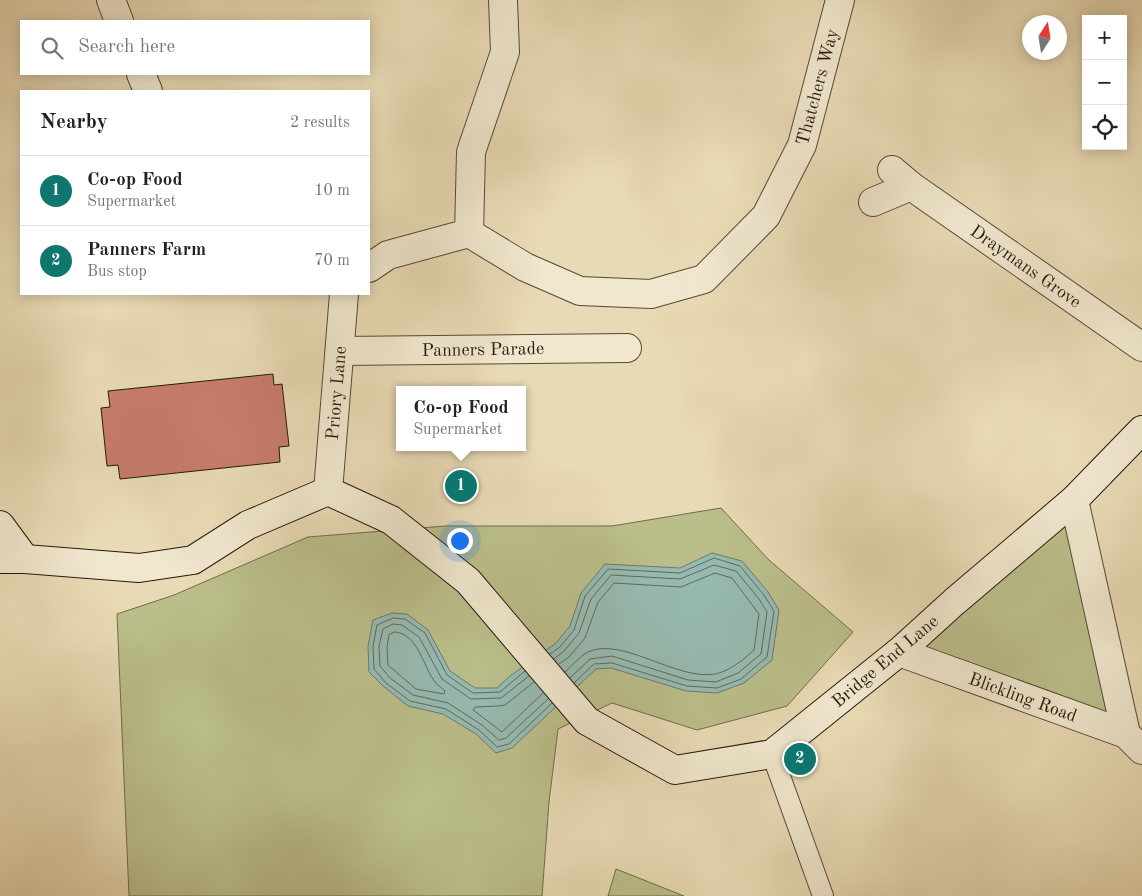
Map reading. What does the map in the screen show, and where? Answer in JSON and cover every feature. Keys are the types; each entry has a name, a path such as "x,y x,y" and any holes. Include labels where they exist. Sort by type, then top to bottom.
{"street":[{"path":"110,0 119,20"},
{"path":"370,267 388,255 469,233 471,152 505,52 503,0"},
{"name":"Thatchers Way","path":"469,233 525,267 580,291 651,294 704,279 766,216 802,145 840,0"},
{"path":"141,75 148,90"},
{"name":"Draymans Grove","path":"872,202 902,178 1142,347"},
{"name":"Priory Lane","path":"328,491 344,295"},
{"name":"Panners Parade","path":"340,351 627,348"},
{"name":"Bridge End Lane","path":"328,491 391,520 468,581 587,721 675,770 772,754 899,652 954,602 1074,500 1142,430"},
{"path":"0,526 13,559 140,568 193,560 248,525 328,491"},
{"path":"1074,500 1134,742"},
{"name":"Blickling Road","path":"899,652 1134,742"}],"lane":[{"path":"772,754 823,896"}],"green space":[{"path":"1074,500 1126,734 899,652"},
{"path":"721,508 769,560 853,632 787,706 697,730 612,703 558,729 549,802 542,896 129,896 117,614 174,595 308,537 445,526 612,526"},
{"path":"616,869 684,896 608,896"}],"water":[{"path":"712,553 742,561 768,592 779,610 772,660 744,683 717,693 686,691 611,668 596,669 512,748 496,753 476,734 443,714 408,706 369,672 368,646 373,620 392,613 407,614 428,630 450,671 475,688 497,688 510,676 556,643 570,626 581,593 605,564 680,568"}],"building":[{"path":"273,374 274,385 282,384 289,446 279,447 280,462 120,479 118,465 107,466 101,408 110,407 108,391"}],"place":[{"name":"Co-op Food","path":"461,486"},
{"name":"Panners Farm","path":"800,759"}]}
